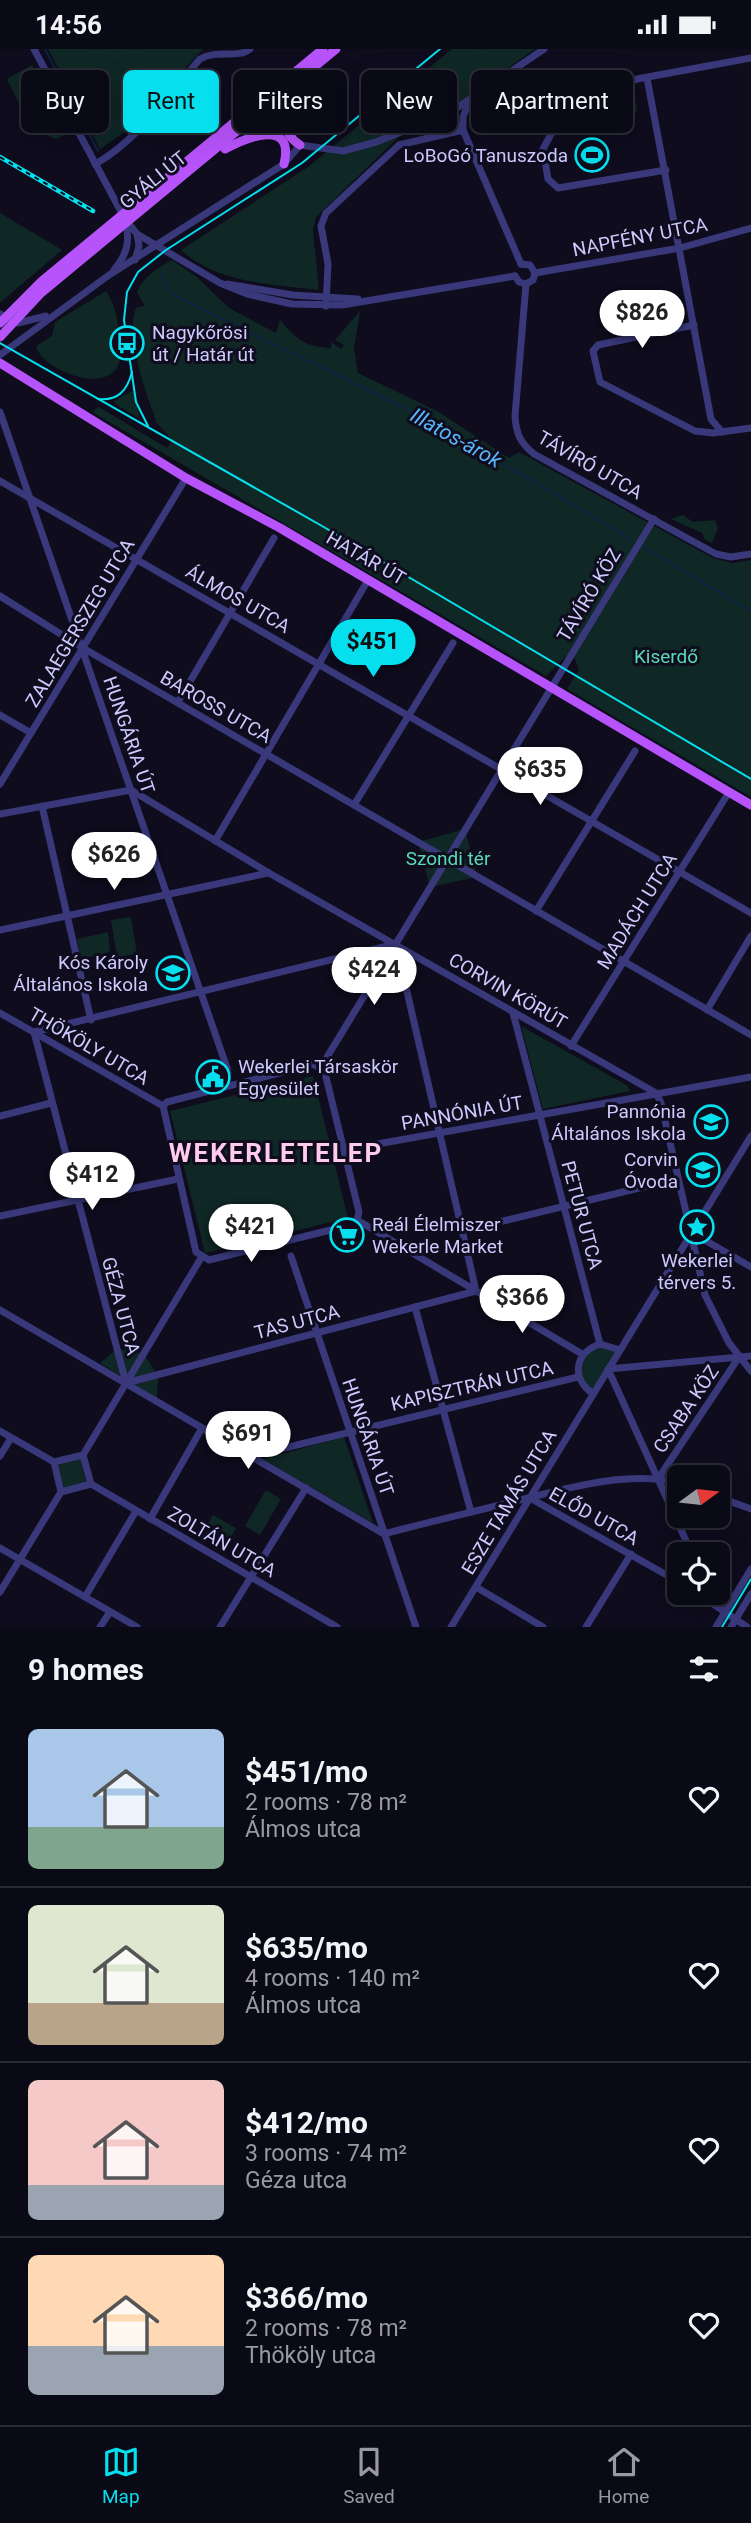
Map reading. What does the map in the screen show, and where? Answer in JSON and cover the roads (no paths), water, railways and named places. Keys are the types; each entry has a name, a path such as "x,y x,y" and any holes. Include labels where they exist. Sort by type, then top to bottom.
{"main road":[{"name":"GYÁLI ÚT","path":"19,308 323,49"},
{"name":"GYÁLI ÚT","path":"313,70 336,49"},
{"name":"GYÁLI ÚT","path":"140,207 238,133"},
{"path":"290,133 293,140 300,145"},
{"path":"211,156 246,138 272,134 285,146 284,164"},
{"path":"0,323 19,308"},
{"path":"0,337 19,308"},
{"name":"HATÁR ÚT","path":"0,363 186,478 368,580 751,805"}],"street":[{"path":"34,49 125,219 137,234 220,283 266,299 369,300 514,276"},
{"path":"94,164 118,148 200,59 209,53 244,53 250,49"},
{"path":"457,108 544,49"},
{"path":"666,170 564,188 552,185 543,149 551,134 584,102 618,85 751,58"},
{"path":"648,78 711,419 722,432"},
{"path":"463,130 464,108 469,102"},
{"path":"457,125 463,130 521,264"},
{"path":"326,301 328,269 321,222 326,213 398,145 463,130"},
{"path":"0,355 53,313 109,275 284,164 300,145 338,152 356,149 397,133"},
{"path":"109,275 127,250 125,219"},
{"name":"NAPFÉNY UTCA","path":"535,273 680,248 751,228"},
{"path":"134,260 139,246 137,234"},
{"path":"514,276 519,282 526,284 533,280 535,273 529,264 521,264"},
{"path":"514,276 521,264"},
{"name":"TÁVÍRÓ UTCA","path":"526,284 515,416 516,432 521,443 534,454 724,557 751,554"},
{"path":"0,314 22,323 53,313"},
{"path":"694,325 598,345 593,351 598,377 607,388 686,427 702,432 751,428"},
{"name":"HUNGÁRIA ÚT","path":"0,412 232,1085"},
{"name":"ZALAEGERSZEG UTCA","path":"0,784 186,478"},
{"name":"ÁLMOS UTCA","path":"0,481 751,913"},
{"name":"TÁVÍRÓ KÖZ","path":"447,859 654,519"},
{"path":"178,702 274,538"},
{"path":"215,841 368,580"},
{"name":"BAROSS UTCA","path":"0,596 83,648 447,859"},
{"path":"354,805 453,643"},
{"path":"0,715 31,733"},
{"path":"536,911 635,751"},
{"path":"0,814 131,790"},
{"name":"CORVIN KÖRÚT","path":"131,790 269,873 656,1093"},
{"name":"MADÁCH UTCA","path":"571,1046 729,792"},
{"path":"42,806 91,1020"},
{"path":"321,1067 447,859 751,1035"},
{"path":"0,930 269,873"},
{"path":"707,1010 751,936"},
{"path":"34,1033 396,944"},
{"path":"396,944 476,1291"},
{"name":"THÖKÖLY UTCA","path":"0,1013 163,1106"},
{"name":"PETUR UTCA","path":"513,1013 600,1344"},
{"name":"GÉZA UTCA","path":"34,1033 126,1383"},
{"path":"314,1064 321,1067 325,1073 359,1212 357,1220 351,1225 209,1260 201,1258 196,1252 163,1106 167,1102 314,1064"},
{"name":"PANNÓNIA ÚT","path":"344,1150 751,1077"},
{"path":"656,1093 662,1103 705,1295 739,1357 751,1371"},
{"path":"0,1116 51,1103"},
{"path":"593,1394 583,1387 578,1377 577,1365 582,1354 600,1344 620,1350 691,1232 748,1148 751,1136"},
{"path":"0,1216 178,1179"},
{"path":"462,1231 677,1179"},
{"path":"357,1220 582,1354"},
{"path":"691,1232 751,1267"},
{"name":"HUNGÁRIA ÚT","path":"286,1241 416,1627"},
{"path":"0,1431 54,1462 83,1455 201,1258"},
{"name":"TAS UTCA","path":"126,1383 476,1291"},
{"path":"415,1307 471,1512"},
{"path":"0,1309 384,1534 530,1497 603,1483 667,1481"},
{"name":"ESZE TAMÁS UTCA","path":"451,1627 620,1350"},
{"path":"687,1542 608,1369 751,1356"},
{"name":"CSABA KÖZ","path":"658,1479 739,1357"},
{"name":"KAPISZTRÁN UTCA","path":"250,1456 578,1377"},
{"path":"150,1519 202,1428"},
{"path":"0,1456 10,1438"},
{"path":"0,1592 61,1492 91,1484 83,1455"},
{"path":"54,1462 61,1492"},
{"name":"ZOLTÁN UTCA","path":"91,1484 332,1626"},
{"path":"220,1627 306,1488"},
{"name":"ELŐD UTCA","path":"530,1497 667,1575"},
{"path":"730,1501 751,1509"},
{"path":"85,1597 136,1511"},
{"path":"0,1548 137,1627"},
{"path":"586,1627 631,1555"},
{"path":"716,1627 751,1569"},
{"path":"476,1587 543,1627"},
{"path":"733,1623 751,1594"},
{"path":"717,1605 733,1623 747,1627"},
{"path":"100,1627 110,1612"}],"waterway":[{"name":"Illatos-árok","path":"45,49 98,151"},
{"name":"Illatos-árok","path":"161,274 172,294 432,422 636,542"},
{"name":"Illatos-árok","path":"640,545 751,611"}],"tunnel":[{"path":"227,1068 229,1076"}],"tram line":[{"path":"148,426 136,402 124,320 127,292 138,272 166,250 302,163 440,49"},
{"path":"0,343 322,526 751,779"},
{"path":"98,399 111,398 121,393 132,372"},
{"path":"722,1627 751,1579"}],"railway":[{"path":"0,157 93,211"}],"place":[{"name":"LoBoGó Tanuszoda","path":"592,155"},
{"name":"Nagykőrösi út / Határ út","path":"127,343"},
{"name":"Kós Károly Általános Iskola","path":"173,973"},
{"name":"Wekerlei Társaskör Egyesület","path":"213,1077"},
{"name":"Pannónia Általános Iskola","path":"711,1122"},
{"name":"Corvin Óvoda","path":"703,1170"},
{"name":"Wekerlei térvers 5.","path":"697,1227"},
{"name":"Reál Élelmiszer Wekerle Market","path":"347,1235"}],"district":[{"name":"WEKERLETELEP","path":"276,1153"}],"park label":[{"name":"Kiserdő","path":"666,656"},
{"name":"Szondi tér","path":"448,858"}]}
